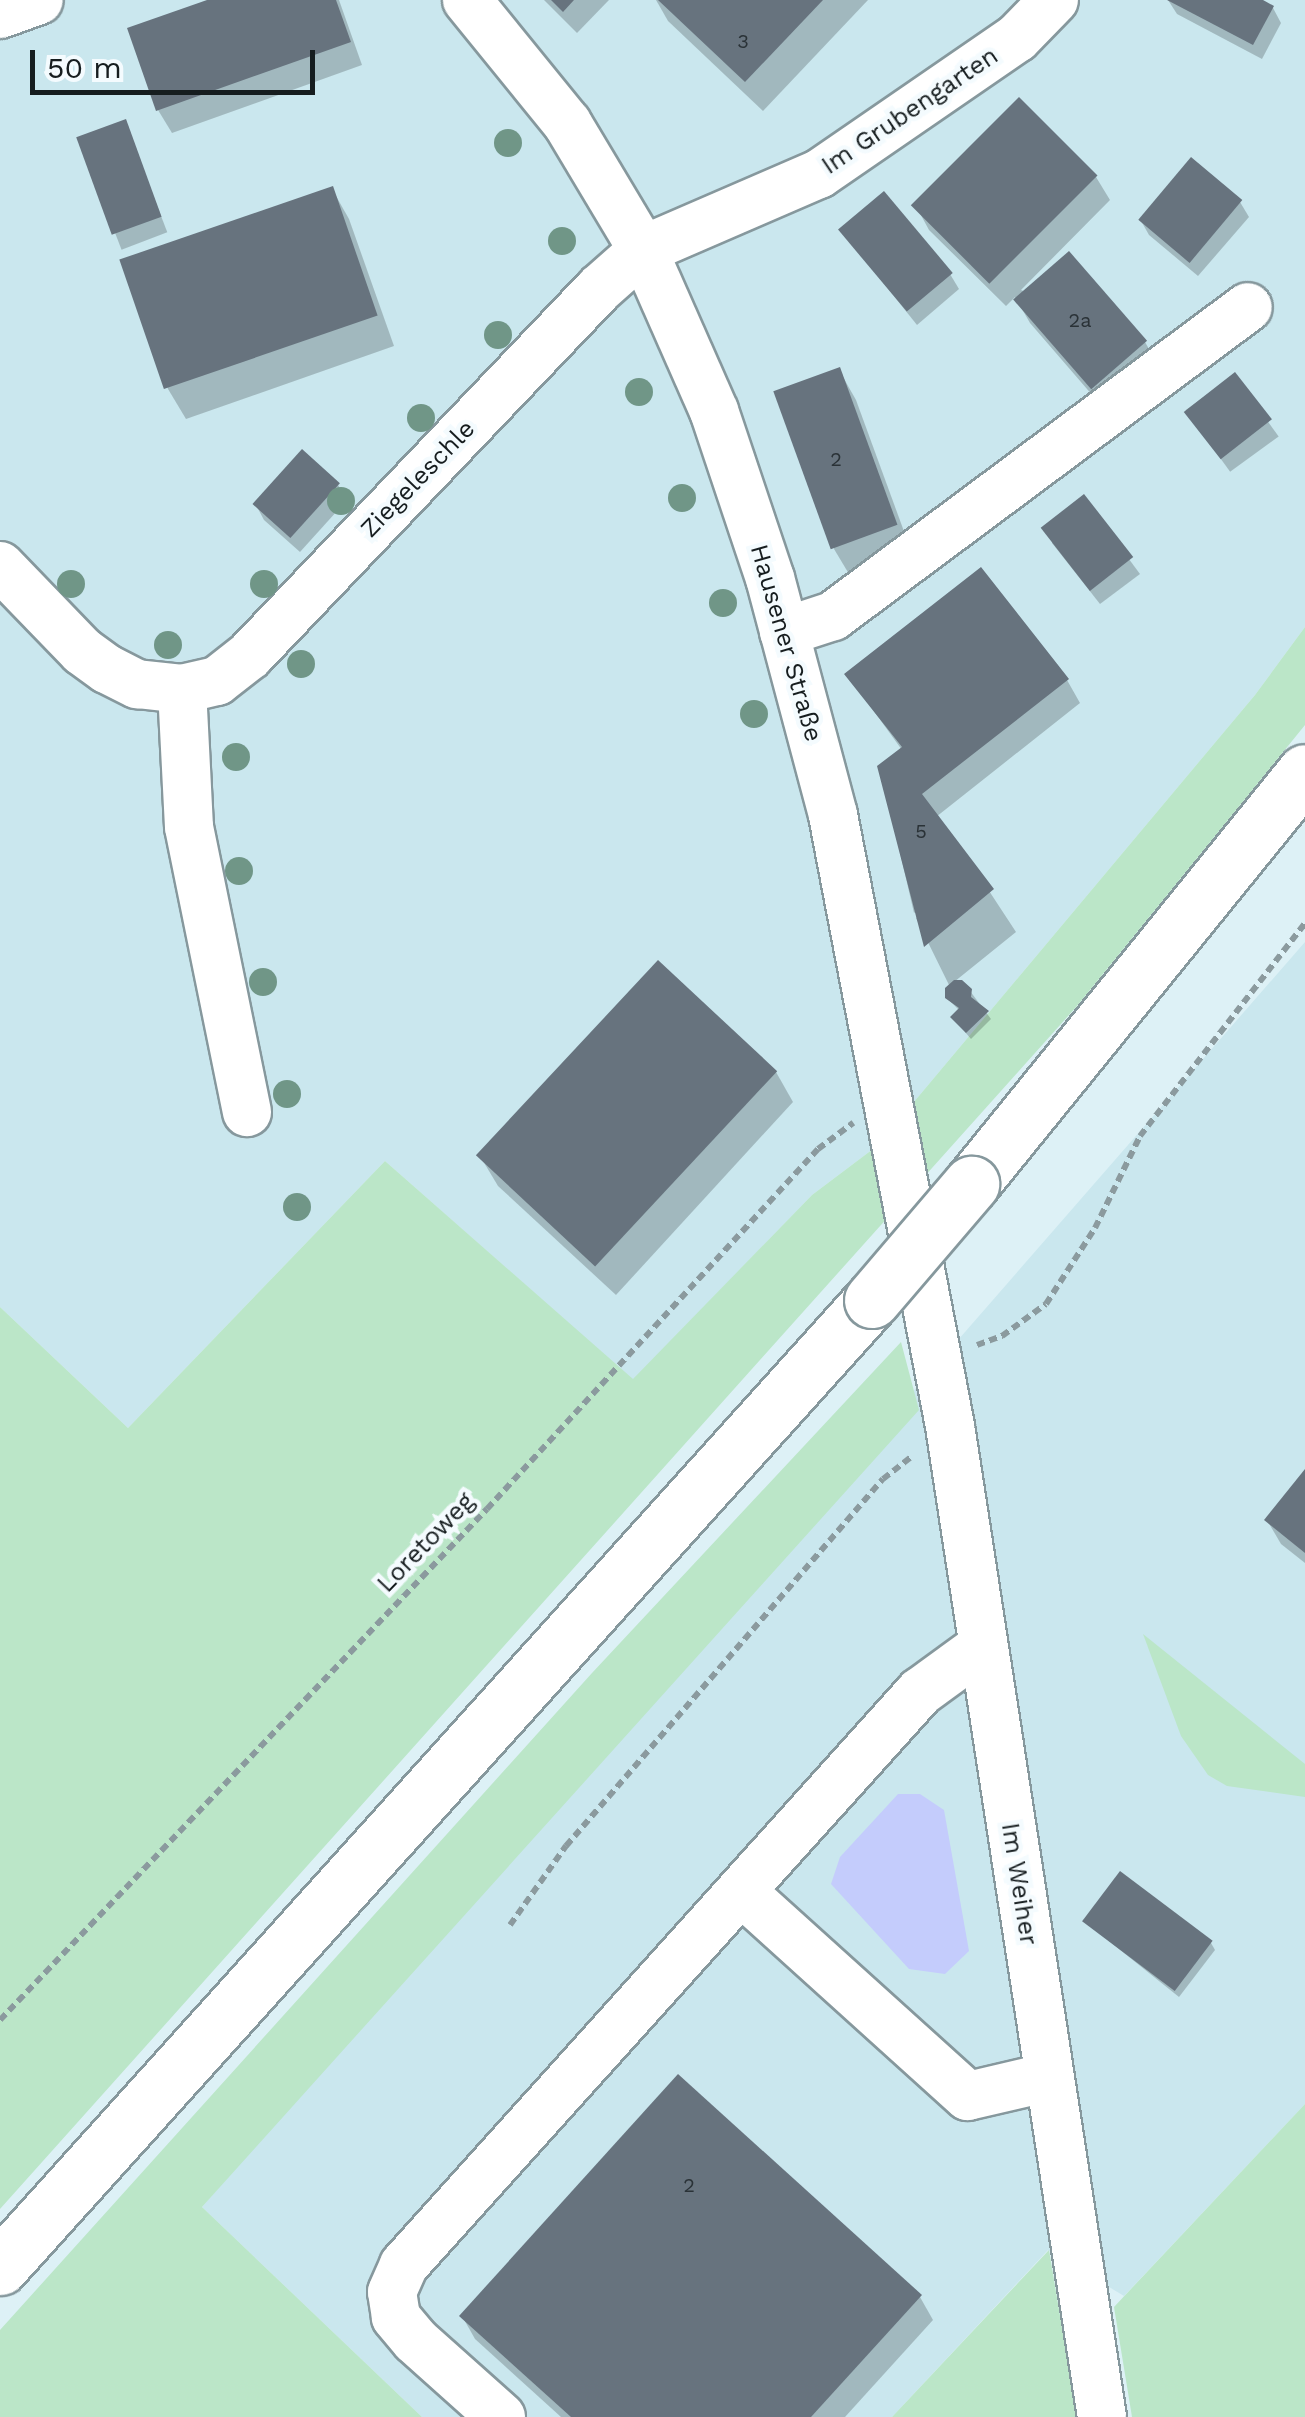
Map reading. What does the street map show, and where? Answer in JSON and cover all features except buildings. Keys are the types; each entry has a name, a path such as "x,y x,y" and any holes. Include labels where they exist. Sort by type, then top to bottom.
{"highway":[{"path":"0,2267 872,1300 1305,772"}],"street":[{"path":"0,14 39,0"},
{"name":"Hausener Straße","path":"468,0 568,123 643,250 714,411 784,632 833,815 936,1352"},
{"name":"Im Grubengarten","path":"643,250 819,174 1017,38 1054,0"},
{"name":"Ziegeleschle","path":"0,566 82,651 107,669 137,684 182,689 218,681 250,655 599,289 643,250"},
{"path":"784,632 833,616 1248,307"},
{"path":"182,689 189,827 247,1112"},
{"name":"Im Weiher","path":"936,1352 1102,2417"},
{"path":"501,2417 396,2318 392,2292 404,2265 743,1894 920,1692 983,1646"},
{"path":"743,1894 968,2096 1049,2077"}],"path":[{"path":"936,1352 964,1349 1002,1336 1046,1304 1096,1228 1140,1136 1305,923"},
{"name":"Loretoweg","path":"0,2020 486,1509 818,1149 850,1125 892,1112"},
{"path":"510,1925 566,1846 884,1479"}],"shaded area":[{"path":"0,0 1305,0 1305,627 1255,695 877,1146 812,1195 633,1380 385,1161 128,1428 0,1307"},
{"path":"1305,942 1305,2104 1124,2296 1048,2250 892,2417 422,2417 202,2207"}],"green space":[{"path":"1305,627 1305,725 1077,1006 0,2209 0,1307 128,1428 385,1161 633,1379 812,1195 877,1146 1255,695"},
{"path":"901,1342 919,1410 202,2207 422,2417 0,2417 0,2330 592,1673"},
{"path":"1143,1634 1305,1764 1305,1797 1227,1786 1208,1775 1181,1736"},
{"path":"1305,2104 1305,2417 1132,2417 1114,2307"},
{"path":"1049,2250 1077,2417 892,2417"}],"water":[{"path":"898,1794 920,1794 944,1810 969,1951 945,1974 909,1969 831,1884 840,1857"}]}
